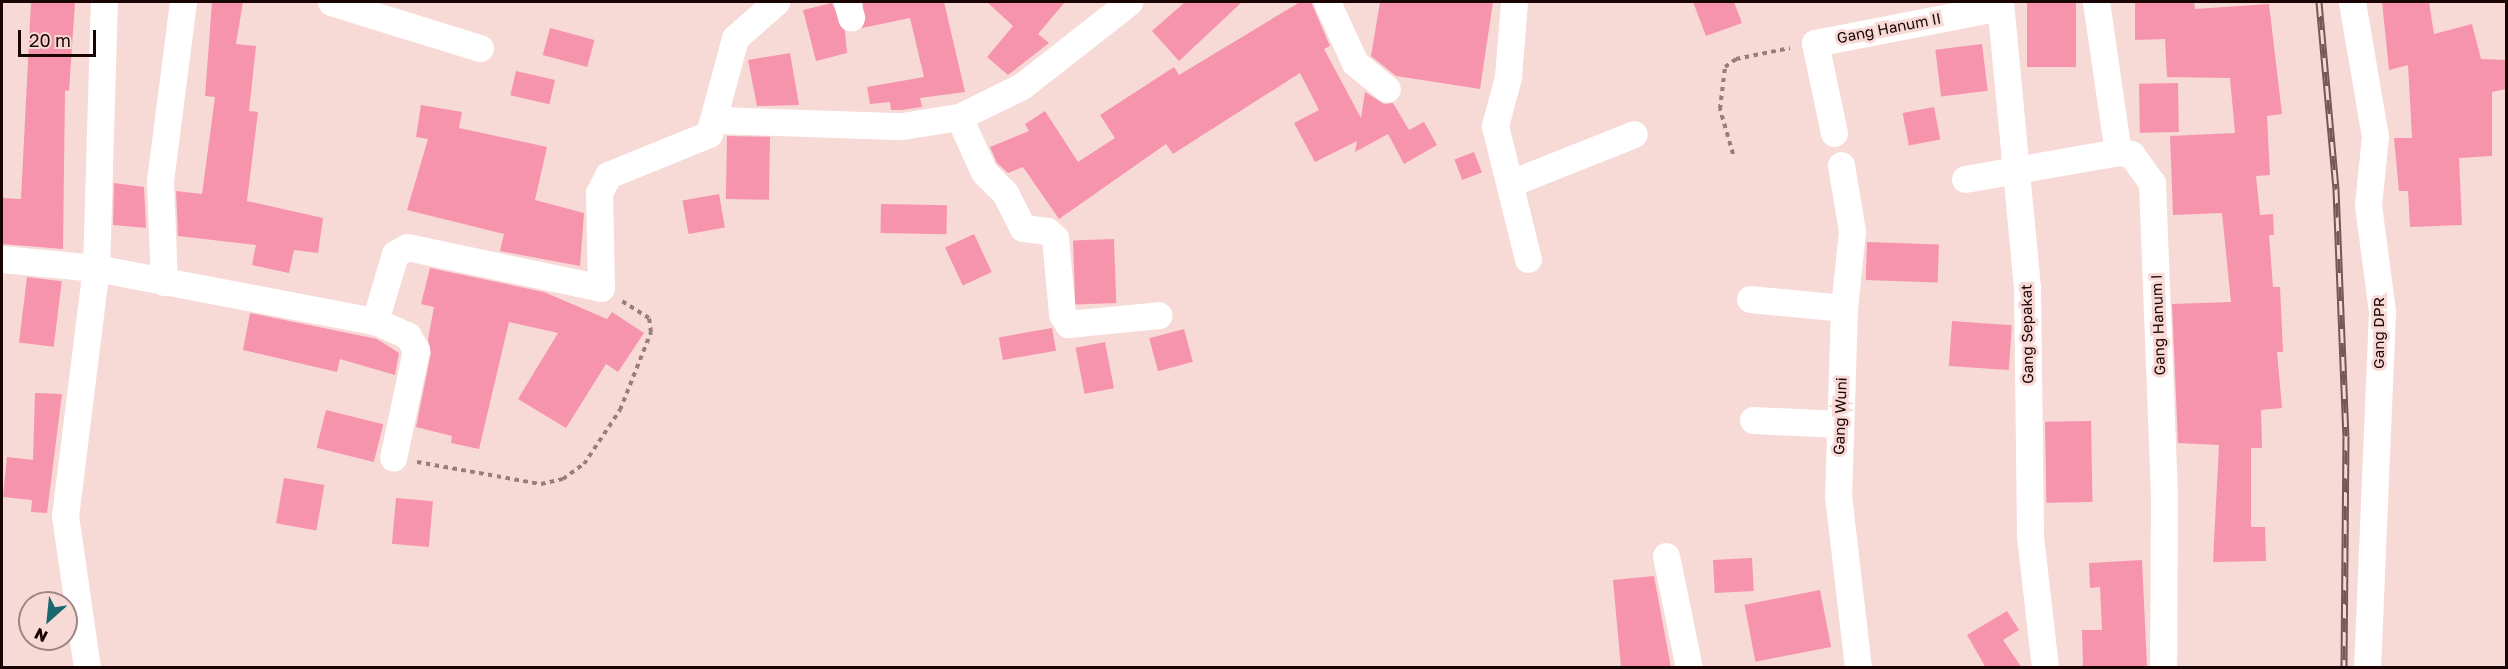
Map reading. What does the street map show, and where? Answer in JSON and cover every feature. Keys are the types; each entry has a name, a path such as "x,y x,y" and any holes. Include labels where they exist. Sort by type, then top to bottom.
{"street":[{"path":"87,668 65,516 96,268 104,2"},
{"path":"164,282 160,181 183,2"},
{"path":"331,2 480,48"},
{"path":"375,321 395,254 407,247 601,288 599,193 608,175 702,139 717,120 721,78 735,38 776,2"},
{"path":"717,120 902,126 959,117 1022,86 1129,2"},
{"path":"1327,2 1355,63 1387,89"},
{"path":"1514,2 1509,78 1495,126 1511,183 1528,259"},
{"path":"1965,179 2014,167 2118,152 2096,2"},
{"name":"Gang DPR","path":"2352,2 2375,136 2368,205 2382,312 2367,668"},
{"name":"Gang Hanum II","path":"1815,44 2000,4"},
{"name":"Gang Sepakat","path":"2000,4 2027,287 2030,536 2045,668"},
{"path":"1815,44 1834,133"},
{"path":"959,117 984,172 1005,193 1023,228 1047,231 1055,238 1062,314 1068,324 1159,315"},
{"path":"1511,183 1634,134"},
{"name":"Gang Hanum I","path":"2118,152 2131,154 2152,183 2164,499 2163,668"},
{"name":"Gang Wuni","path":"1842,165 1852,231 1844,308 1838,495 1857,668"},
{"path":"2,259 96,268 375,321 408,336 416,350 393,458"},
{"path":"1750,299 1844,308"},
{"path":"1753,420 1840,424"},
{"path":"1666,556 1689,668"}],"path":[{"path":"1733,154 1720,109 1725,67 1736,58 1815,44"},
{"path":"393,458 541,484 563,479 584,465 620,410 651,332 649,318 601,288"}],"building":[{"path":"31,2 75,2 69,91 65,90 63,249 2,244 2,198 21,199"},
{"path":"212,2 243,2 236,44 256,46 249,111 258,112 247,201 323,218 318,253 294,250 289,273 252,265 256,245 178,236 176,191 202,194 215,97 205,96"},
{"path":"863,2 944,2 965,92 920,98 922,107 901,110 891,110 890,102 870,104 867,87 924,77 910,18 862,28"},
{"path":"987,2 1065,2 1038,34 1049,43 1008,75 987,57 1013,26"},
{"path":"1185,2 1242,2 1179,61 1152,31"},
{"path":"1300,2 1311,2 1330,46 1324,49 1361,118 1365,92 1384,104 1393,103 1409,130 1424,122 1437,145 1404,164 1388,134 1355,152 1357,141 1315,162 1294,123 1319,110 1300,73 1173,154 1166,144 1059,219 1023,167 1008,173 997,163 990,147 1029,131 1025,124 1045,111 1078,162 1115,138 1100,115 1174,67 1179,75"},
{"path":"1380,2 1493,2 1480,89 1396,76 1371,56"},
{"path":"1693,2 1734,2 1742,23 1706,36"},
{"path":"2027,2 2076,2 2076,67 2027,67"},
{"path":"2135,2 2194,2 2195,9 2269,4 2282,114 2267,116 2270,175 2256,176 2260,215 2273,214 2274,235 2269,235 2273,287 2280,287 2283,352 2277,352 2282,408 2261,410 2262,448 2251,448 2251,527 2265,527 2266,561 2213,562 2219,445 2178,443 2172,304 2231,302 2222,213 2173,215 2170,136 2235,133 2230,78 2167,77 2165,39 2135,40"},
{"path":"2382,2 2429,2 2434,34 2472,24 2481,59 2506,60 2506,89 2492,92 2492,156 2459,158 2462,225 2410,227 2408,191 2399,191 2394,138 2412,138 2408,65 2389,70"},
{"path":"832,3 845,31 847,53 816,61 803,10"},
{"path":"550,28 594,40 587,67 543,55"},
{"path":"1982,44 1988,91 1941,96 1935,50"},
{"path":"790,53 799,105 757,106 748,60"},
{"path":"516,71 555,80 549,104 510,95"},
{"path":"2178,83 2179,132 2140,133 2139,84"},
{"path":"421,105 462,112 459,128 547,147 535,200 584,213 580,266 500,251 504,234 407,210 428,139 416,137"},
{"path":"1934,107 1940,139 1909,145 1903,113"},
{"path":"727,136 770,137 769,200 726,199"},
{"path":"1474,152 1482,173 1462,180 1454,160"},
{"path":"114,183 144,187 146,228 113,225"},
{"path":"719,194 725,227 688,234 683,200"},
{"path":"881,204 947,205 946,234 880,233"},
{"path":"974,234 992,272 963,286 945,248"},
{"path":"1114,239 1116,303 1075,304 1073,240"},
{"path":"1867,242 1939,245 1938,282 1866,280"},
{"path":"430,268 544,292 607,319 612,312 644,333 618,372 606,364 566,428 518,399 558,333 509,322 479,449 451,443 452,436 416,427 431,353 428,339 434,307 421,304"},
{"path":"27,277 62,281 54,347 19,343"},
{"path":"250,313 377,339 399,353 395,375 340,359 337,372 243,350"},
{"path":"1952,321 2012,325 2009,370 1949,366"},
{"path":"1052,328 1056,351 1003,360 999,337"},
{"path":"1184,329 1193,362 1158,371 1149,338"},
{"path":"1105,342 1114,388 1085,394 1076,348"},
{"path":"35,393 62,394 47,513 31,512 32,500 3,497 7,457 33,460"},
{"path":"326,410 383,424 374,462 317,448"},
{"path":"2091,421 2092,502 2046,503 2045,422"},
{"path":"284,478 324,485 316,530 276,523"},
{"path":"396,498 433,501 429,547 392,544"},
{"path":"1752,558 1754,591 1715,593 1713,560"},
{"path":"2142,560 2147,668 2083,668 2082,630 2102,630 2100,587 2090,588 2089,563"},
{"path":"1654,576 1671,668 1621,668 1613,580"},
{"path":"1820,590 1831,647 1755,662 1744,605"},
{"path":"2007,611 2019,630 2003,640 2022,668 1986,668 1967,635"}],"railway":[{"path":"2319,2 2336,189 2346,436 2344,668"}]}
